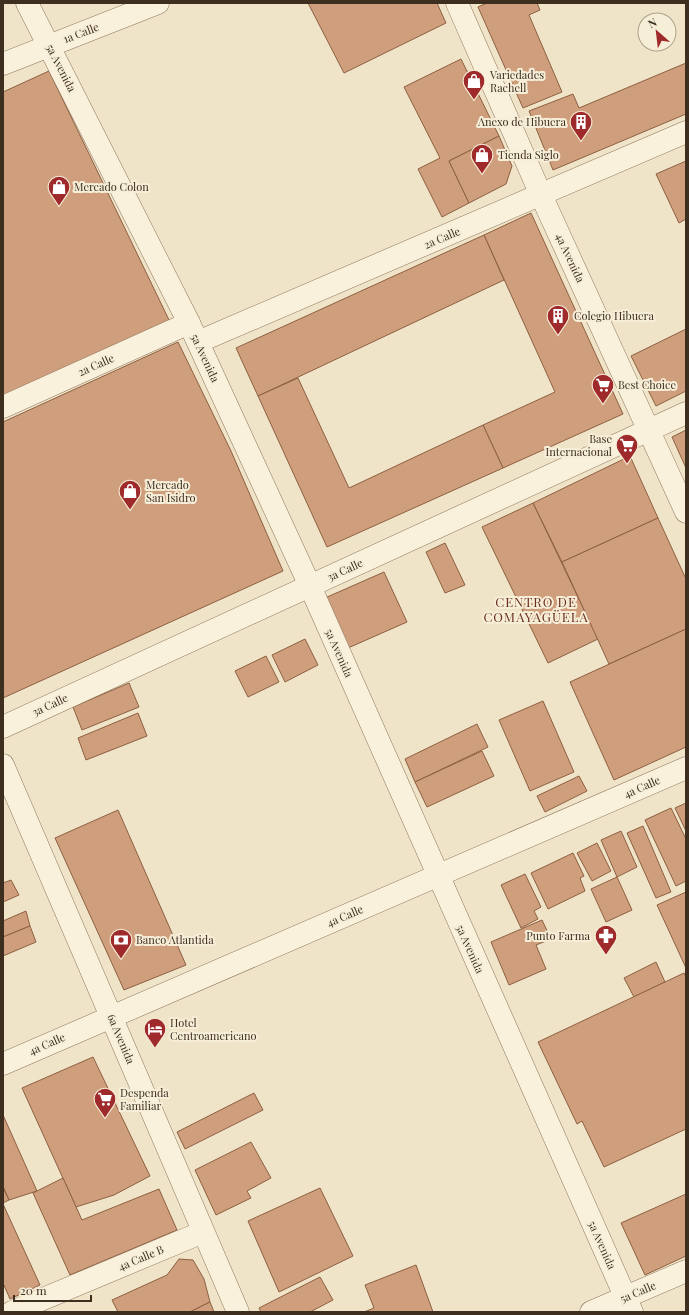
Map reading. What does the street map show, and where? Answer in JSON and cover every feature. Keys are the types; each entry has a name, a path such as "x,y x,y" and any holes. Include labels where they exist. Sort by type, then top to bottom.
{"street":[{"name":"5a Avenida","path":"27,3 193,332 310,586 437,876 629,1305"},
{"name":"1a Calle","path":"3,64 158,3"},
{"name":"4a Avenida","path":"457,3 541,195 686,512"},
{"name":"2a Calle","path":"3,407 541,195 686,132"},
{"name":"3a Calle","path":"3,727 686,413"},
{"name":"6a Avenida","path":"3,765 238,1312"},
{"name":"4a Calle","path":"3,1064 686,768"},
{"name":"4a Calle B","path":"12,1312 203,1232"},
{"name":"5a Calle","path":"591,1312 629,1305 686,1271"}],"building":[{"path":"308,3 437,3 446,23 344,73"},
{"path":"487,3 537,3 540,10 529,15 562,92 523,108 478,7"},
{"path":"461,59 499,136 449,161 469,203 442,217 418,169 440,158 404,87"},
{"name":"Anexo de Hibuera","path":"686,63 686,114 553,170 529,111 573,94 579,108"},
{"name":"Mercado Colon","path":"49,71 170,322 3,398 3,92"},
{"name":"Tienda Siglo","path":"499,136 512,166 506,184 469,203 449,161"},
{"path":"686,161 686,219 679,223 656,174"},
{"name":"Colegio Hibuera","path":"531,213 623,414 503,468 483,425 555,392 484,235"},
{"path":"484,235 504,280 258,396 236,348"},
{"path":"686,329 686,391 656,406 631,356"},
{"name":"Mercado San Isidro","path":"178,342 231,451 283,571 3,698 3,422"},
{"path":"298,378 349,488 483,425 503,468 327,547 258,396"},
{"path":"686,430 686,468 672,437"},
{"path":"630,456 658,518 562,562 533,503"},
{"path":"533,503 598,639 548,663 482,527"},
{"path":"658,518 686,579 686,629 609,664 562,562"},
{"path":"445,543 465,585 445,593 426,552"},
{"path":"384,572 407,622 348,648 325,598"},
{"path":"686,629 686,747 614,780 570,682"},
{"path":"305,639 318,665 285,682 272,655"},
{"path":"266,656 279,682 248,697 235,671"},
{"path":"129,683 139,707 82,730 73,707"},
{"path":"543,701 574,772 530,791 499,720"},
{"path":"138,713 147,736 86,760 78,738"},
{"path":"477,724 488,747 415,782 405,759"},
{"path":"482,751 494,776 427,807 415,782"},
{"path":"579,776 587,791 545,812 537,796"},
{"path":"686,803 686,831 675,808"},
{"path":"671,808 686,839 686,881 676,886 645,820"},
{"path":"118,810 186,965 124,990 55,838"},
{"path":"643,826 671,892 656,898 627,833"},
{"path":"621,831 637,867 617,877 601,840"},
{"path":"597,843 611,871 592,881 577,853"},
{"path":"573,853 584,876 580,878 585,891 548,909 531,873"},
{"path":"525,874 541,907 534,911 538,919 521,928 501,885"},
{"path":"617,877 632,910 606,922 591,889"},
{"path":"11,880 19,895 3,902 3,883"},
{"path":"686,892 686,968 657,905"},
{"path":"26,911 30,926 3,937 3,921"},
{"path":"542,920 551,939 536,945 546,969 509,985 491,942"},
{"path":"30,926 36,942 3,956 3,937"},
{"path":"656,962 665,982 634,997 624,978"},
{"path":"684,973 686,977 686,1129 604,1167 582,1121 577,1124 538,1042"},
{"path":"93,1057 150,1176 114,1195 76,1207 22,1088"},
{"path":"254,1093 263,1110 185,1149 177,1132"},
{"path":"3,1115 37,1191 9,1200 3,1186"},
{"path":"251,1142 271,1178 247,1191 251,1198 216,1215 195,1170"},
{"path":"63,1178 82,1220 159,1189 177,1230 70,1275 33,1193"},
{"path":"3,1188 9,1200 3,1203"},
{"path":"320,1188 353,1256 279,1292 248,1221"},
{"path":"686,1194 686,1256 645,1275 621,1223"},
{"path":"3,1204 40,1285 10,1299 3,1283"},
{"path":"179,1259 193,1260 204,1279 210,1302 190,1312 118,1312 112,1300 167,1275"},
{"path":"416,1265 433,1312 364,1312 374,1308 365,1285"},
{"path":"320,1277 333,1300 310,1312 261,1312 259,1308"},
{"path":"210,1302 214,1312 190,1312"}],"place":[{"name":"Variedades Rachell","path":"474,100"},
{"name":"Anexo de Hibuera","path":"581,142"},
{"name":"Tienda Siglo","path":"482,174"},
{"name":"Mercado Colon","path":"59,206"},
{"name":"Colegio Hibuera","path":"558,336"},
{"name":"Best Choice","path":"603,404"},
{"name":"Base Internacional","path":"627,464"},
{"name":"Mercado San Isidro","path":"130,510"},
{"name":"Punto Farma","path":"606,956"},
{"name":"Banco Atlantida","path":"121,960"},
{"name":"Hotel Centroamericano","path":"155,1048"},
{"name":"Despenda Familiar","path":"105,1118"}],"district":[{"name":"CENTRO DE COMAYAGÜELA","path":"536,610"}]}
